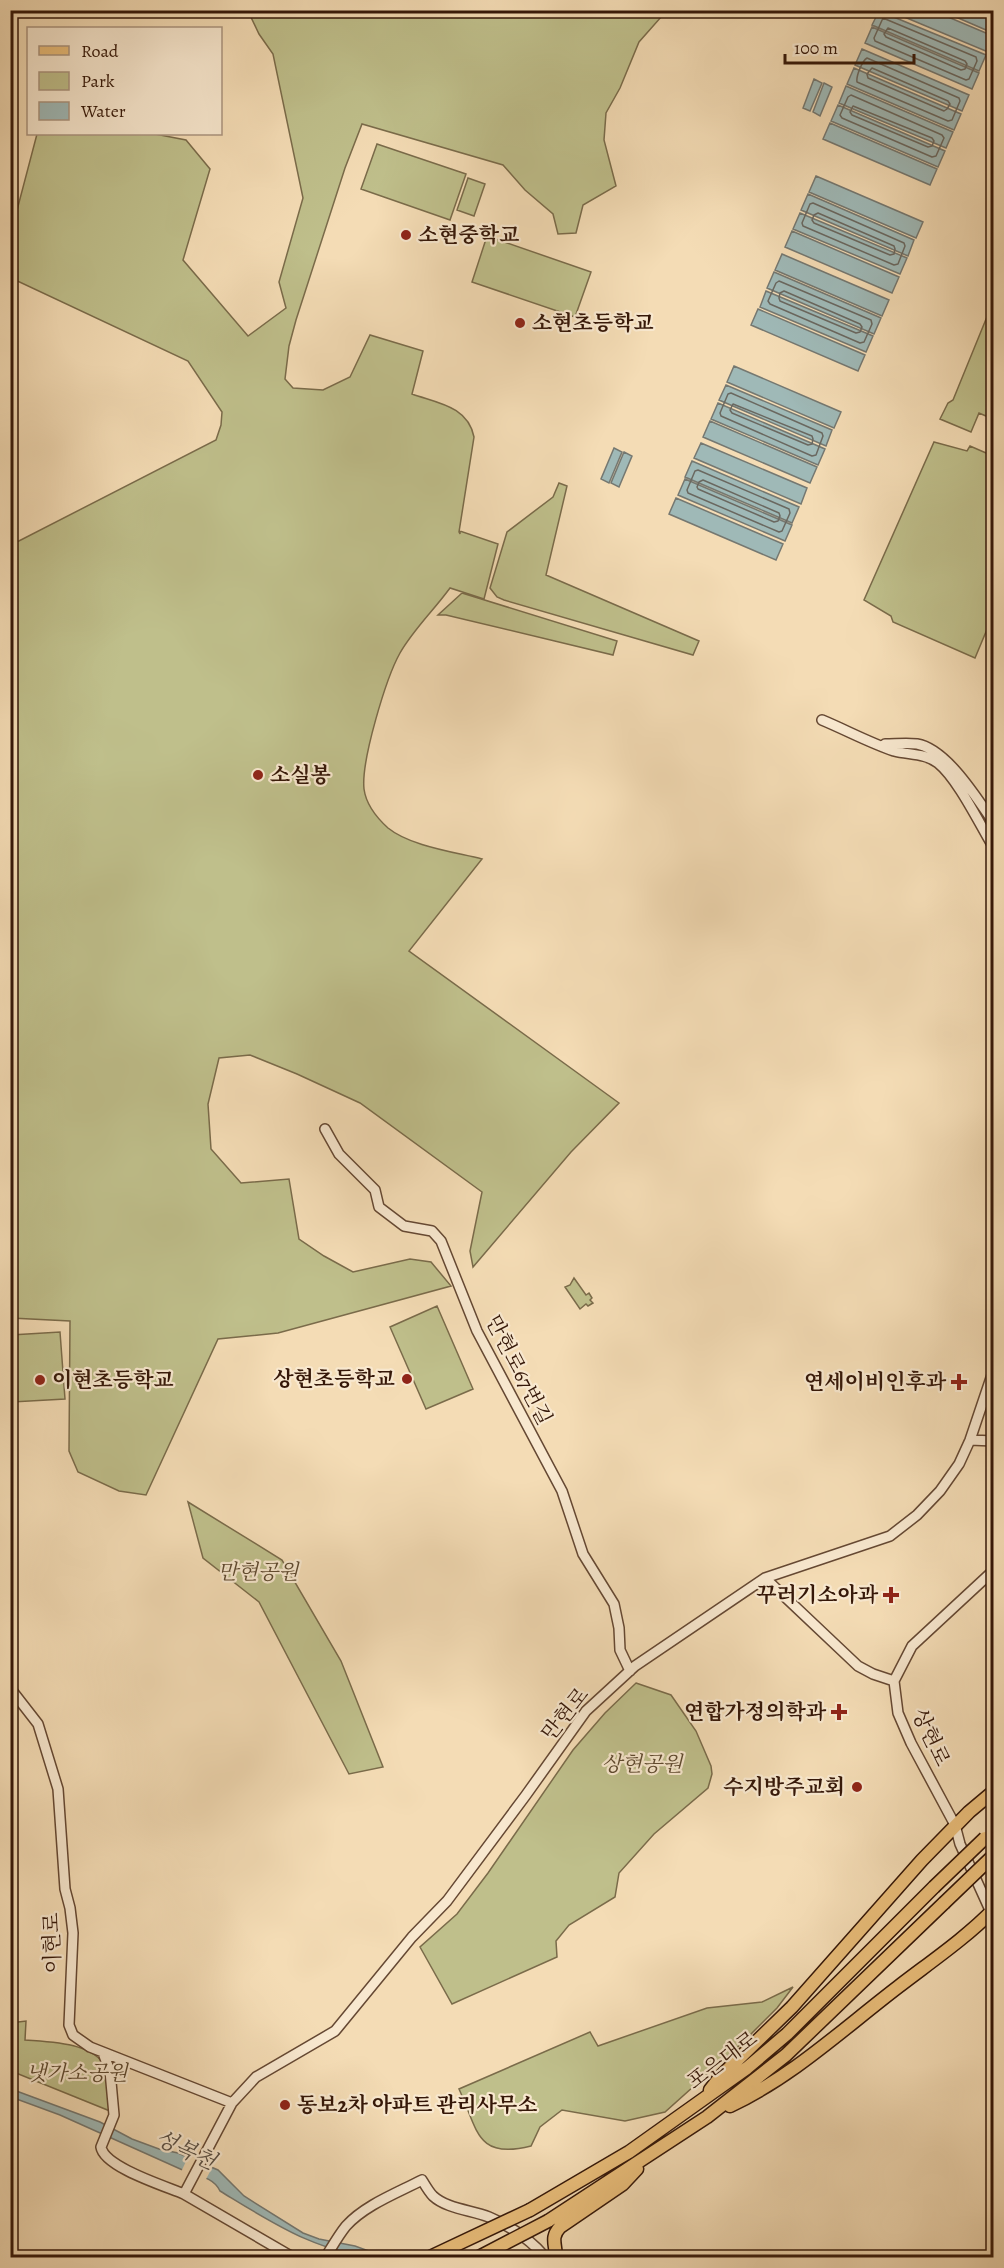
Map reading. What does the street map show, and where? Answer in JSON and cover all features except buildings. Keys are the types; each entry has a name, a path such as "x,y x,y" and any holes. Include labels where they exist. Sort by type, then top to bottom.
{"main road":[{"path":"699,2102 721,2076 792,2007 914,1868 955,1825 993,1791"},
{"name":"포은대로","path":"428,2258 530,2210 629,2152 747,2068 788,2034 993,1830"},
{"name":"포은대로","path":"477,2258 548,2221 707,2117 786,2055 993,1855"},
{"path":"707,2117 765,2088 816,2052 992,1913"},
{"path":"556,2258 554,2233 623,2184 646,2158"}],"street":[{"path":"822,720 900,752 927,757 941,766 955,783 993,848"},
{"path":"878,744 919,744 936,753 961,776 993,823"},
{"name":"만현로67번길","path":"325,1129 339,1154 375,1190 379,1207 404,1226 432,1232 441,1241 477,1331 562,1491 583,1554 614,1604 619,1628 620,1650 630,1671"},
{"name":"만현로","path":"186,2190 232,2103 256,2077 335,2031 412,1937 447,1901 586,1710 630,1671 765,1578 890,1536 917,1515 940,1491 959,1464 970,1440 993,1369"},
{"path":"970,1440 993,1441"},
{"path":"765,1578 858,1666 894,1681 912,1646 993,1570"},
{"name":"상현로","path":"894,1681 898,1713 910,1743 955,1825 960,1844 992,1913"},
{"name":"이현로","path":"10,1688 38,1724 58,1789 65,1889 73,1933 69,2025 73,2035 103,2053 232,2103"},
{"path":"103,2053 110,2072 114,2115 101,2147 108,2160 133,2173 186,2190 294,2258"},
{"path":"325,2258 345,2227 355,2217 422,2180 433,2196 445,2203 489,2217 509,2227 529,2241 546,2258"},
{"path":"278,2247 289,2258"}],"green space":[{"path":"248,11 663,11 662,16 639,42 620,88 606,113 604,140 616,186 583,205 576,233 558,234 553,214 525,190 503,165 362,124 345,168 296,320 289,346 285,379 293,388 323,390 350,377 370,335 423,351 412,394 450,407 465,418 471,427 474,437 459,532 498,544 484,599 450,588 400,653 370,740 364,776 365,795 376,815 397,834 433,848 482,859 409,951 619,1103 571,1152 473,1267 470,1251 482,1192 360,1103 250,1055 219,1058 208,1104 211,1149 241,1183 289,1179 299,1239 353,1272 410,1259 431,1262 451,1286 278,1333 218,1339 146,1495 119,1491 78,1472 69,1451 70,1321 11,1318 11,545 216,440 222,412 188,361 11,278 11,233 37,135 160,135 186,140 210,169 183,260 248,336 286,308 279,282 303,198 273,54 259,34"},
{"path":"377,144 466,174 450,220 361,189"},
{"path":"468,178 485,184 474,216 457,210"},
{"path":"487,236 591,272 575,317 472,282"},
{"path":"993,302 993,419 979,413 971,432 940,419 948,403 953,400"},
{"path":"934,442 967,451 970,446 993,456 993,615 975,658 893,622 891,616 864,600"},
{"path":"559,483 567,486 546,575 699,641 693,655 497,597 490,588 507,532 553,497"},
{"path":"462,593 617,641 613,655 438,615"},
{"path":"574,1278 586,1295 589,1293 593,1303 588,1306 586,1304 580,1309 565,1287 570,1285"},
{"path":"437,1306 473,1389 426,1409 390,1327"},
{"path":"60,1332 65,1399 12,1402 11,1335"},
{"name":"만현공원","path":"188,1502 282,1560 341,1661 383,1767 349,1774 259,1602 203,1558"},
{"name":"상현공원","path":"636,1683 671,1695 696,1731 711,1766 712,1774 708,1788 654,1834 619,1873 615,1897 569,1925 556,1941 557,1957 452,2004 420,1947 457,1914 573,1750 605,1713"},
{"path":"793,1987 777,2008 742,2043 665,2112 625,2121 562,2110 540,2127 531,2146 499,2149 489,2145 476,2129 459,2089 590,2032 598,2046 707,2008 762,2002"},
{"name":"냇가소공원","path":"26,2021 25,2040 60,2043 85,2049 103,2063 109,2077 110,2111 11,2071 10,2023"}],"water":[{"path":"879,11 986,55 979,71 872,25"},
{"path":"890,11 934,11 993,36 988,52"},
{"path":"942,11 986,11 993,14 993,33"},
{"path":"872,27 979,73 972,89 865,43"},
{"path":"862,49 969,95 962,111 855,65"},
{"path":"854,68 961,114 954,130 847,84"},
{"path":"814,79 822,83 810,111 803,108"},
{"path":"824,83 832,87 820,116 813,112"},
{"path":"846,86 953,132 946,148 839,103"},
{"path":"838,105 945,151 938,167 831,121"},
{"path":"830,123 937,169 930,185 823,139"},
{"path":"816,176 923,222 916,238 809,192"},
{"path":"808,194 914,240 908,256 801,210"},
{"path":"800,213 907,258 900,274 793,229"},
{"path":"792,231 899,277 892,293 785,247"},
{"path":"782,254 889,300 882,316 775,270"},
{"path":"774,272 881,318 874,334 767,288"},
{"path":"766,291 873,336 866,352 760,307"},
{"path":"758,309 865,355 858,371 751,325"},
{"path":"734,366 841,412 834,428 727,382"},
{"path":"726,385 832,430 826,446 719,400"},
{"path":"718,403 825,449 818,465 711,419"},
{"path":"710,421 817,467 810,483 703,437"},
{"path":"701,443 807,488 801,504 694,458"},
{"path":"614,448 622,452 609,483 601,479"},
{"path":"624,452 632,456 619,487 611,483"},
{"path":"692,461 799,507 792,523 685,477"},
{"path":"685,479 792,525 785,541 678,495"},
{"path":"676,498 783,544 776,560 669,514"},
{"path":"11,2089 100,2122 132,2139 178,2153 218,2170 244,2196 303,2233 319,2239 355,2246 385,2257 340,2251 298,2236 220,2191 206,2178 187,2172 60,2115 11,2097"}],"pier":[{"path":"189,2155 213,2166 205,2181 181,2172"}],"place":[{"name":"소현중학교","path":"406,235"},
{"name":"소현초등학교","path":"520,323"},
{"name":"소실봉","path":"258,775"},
{"name":"상현초등학교","path":"407,1379"},
{"name":"이현초등학교","path":"40,1380"},
{"name":"연세이비인후과","path":"959,1382"},
{"name":"꾸러기소아과","path":"891,1595"},
{"name":"연합가정의학과","path":"839,1712"},
{"name":"수지방주교회","path":"857,1787"},
{"name":"동보2차 아파트 관리사무소","path":"285,2105"}],"water label":[{"name":"성복천","path":"186,2149"}]}
